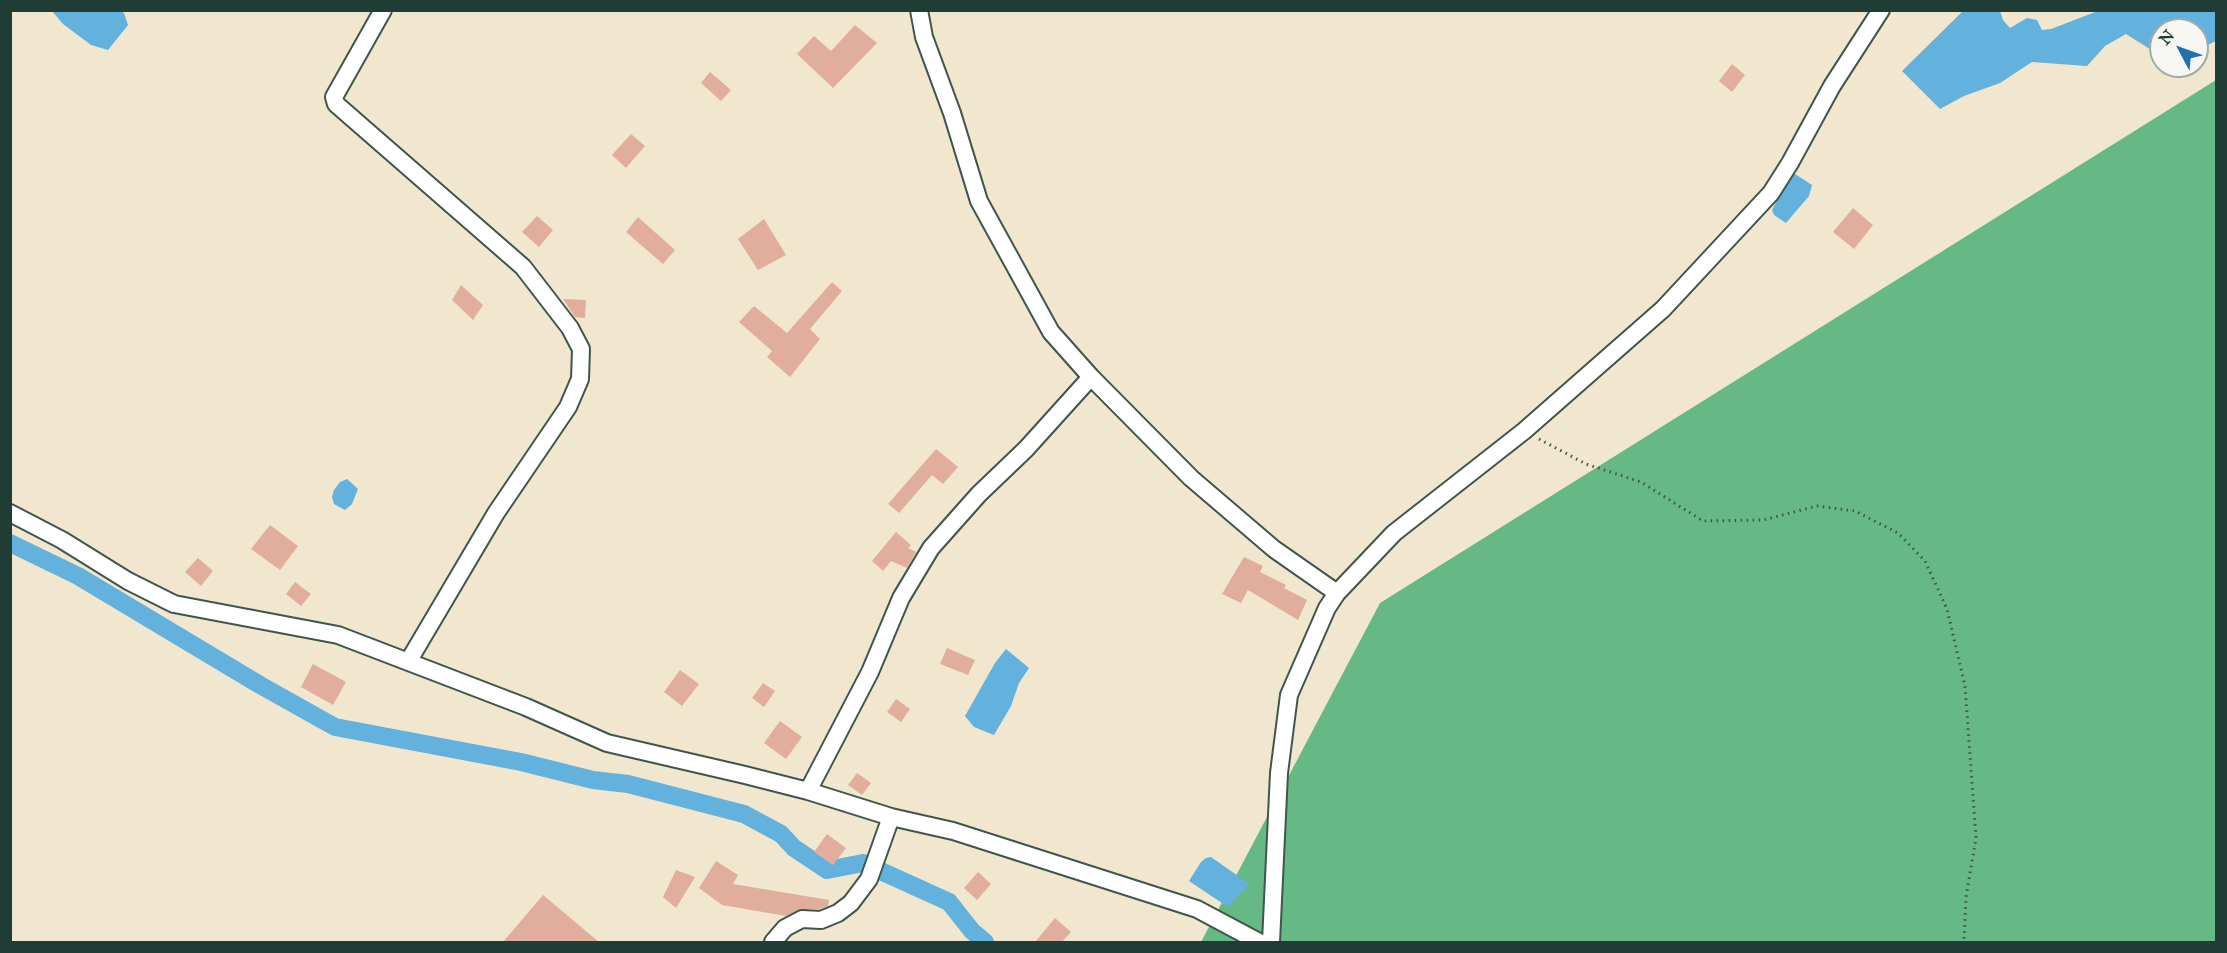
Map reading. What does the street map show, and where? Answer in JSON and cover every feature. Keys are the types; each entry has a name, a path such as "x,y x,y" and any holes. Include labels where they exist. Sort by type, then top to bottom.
{"street":[{"path":"383,10 334,97 336,104 523,267 570,328 580,349 580,379 568,407 496,513 408,662"},
{"path":"919,10 924,37 952,113 979,201 1051,332 1090,377 1191,478 1274,549 1337,593"},
{"path":"1271,942 1279,773 1289,695 1327,608 1337,593 1394,532 1524,431 1664,309 1771,193 1832,86 1881,10"},
{"path":"808,791 870,672 901,598 931,548 979,494 1026,449 1090,377"},
{"path":"10,513 62,540 128,581 174,604 338,635 526,707 606,743 808,791 891,817 953,831 1187,906 1259,942"},
{"path":"773,942 785,928 802,919 821,920 838,913 851,903 869,879 891,817"}],"path":[{"path":"1524,431 1586,464 1641,483 1703,520 1763,520 1817,506 1856,511 1898,533 1925,561 1947,609 1965,686 1976,838 1966,897 1964,942"}],"green space":[{"path":"2216,80 2216,942 1201,942 1380,603"}],"water":[{"path":"52,11 120,11 124,13 128,25 108,50 91,45 63,24"},
{"path":"1963,11 2000,11 2003,20 2010,28 2027,18 2037,20 2042,30 2051,29 2098,11 2216,11 2216,41 2209,44 2209,18 2149,18 2149,48 2126,34 2105,46 2087,66 2032,62 2000,83 1964,96 1940,109 1902,71"},
{"path":"1795,174 1812,185 1809,196 1786,223 1774,215 1772,210 1789,178"},
{"path":"347,479 358,489 352,504 345,510 334,504 332,497 340,482"},
{"path":"1006,649 1029,668 1019,683 1011,706 994,735 974,727 965,716 995,663"},
{"path":"1211,857 1248,883 1248,886 1228,907 1189,881 1201,862"}],"building":[{"path":"855,25 877,43 833,88 797,54 814,36 831,51"},
{"path":"1732,64 1745,75 1732,92 1719,81"},
{"path":"710,72 731,90 721,101 701,83"},
{"path":"631,134 645,146 626,168 612,155"},
{"path":"1853,208 1873,225 1854,249 1833,232"},
{"path":"537,216 553,230 539,247 522,232"},
{"path":"638,217 675,250 663,264 626,232"},
{"path":"764,219 786,255 758,270 738,239"},
{"path":"832,282 842,291 810,329 820,339 790,377 767,357 772,351 739,322 754,306 787,333"},
{"path":"461,285 483,305 473,320 452,300"},
{"path":"563,299 586,300 585,318 575,317"},
{"path":"936,449 958,467 943,484 932,475 899,513 888,504"},
{"path":"270,525 298,546 280,570 251,549"},
{"path":"896,532 911,545 908,548 916,552 907,568 891,561 883,571 872,561"},
{"path":"1244,557 1263,566 1260,572 1286,585 1284,588 1307,600 1298,620 1248,590 1241,603 1222,594"},
{"path":"198,558 213,571 201,586 185,572"},
{"path":"295,582 311,594 301,606 286,594"},
{"path":"947,648 975,660 968,675 940,664"},
{"path":"313,664 346,682 333,705 301,687"},
{"path":"680,670 699,684 682,706 664,692"},
{"path":"763,683 775,691 764,707 752,698"},
{"path":"896,699 910,709 901,722 887,712"},
{"path":"780,721 802,737 786,759 764,743"},
{"path":"857,773 871,783 862,795 848,785"},
{"path":"827,834 846,848 833,865 814,852"},
{"path":"716,861 738,875 733,884 829,900 828,906 798,910 786,916 722,905 699,888"},
{"path":"676,870 695,877 676,908 663,897"},
{"path":"978,872 991,884 977,900 964,888"},
{"path":"543,895 599,942 503,942"},
{"path":"1055,918 1071,932 1062,942 1035,942"}],"waterway":[{"path":"10,543 78,576 335,727 521,762 593,780 628,784 744,814 781,834 794,848 827,870 863,863 949,902 972,931 985,942"}]}
